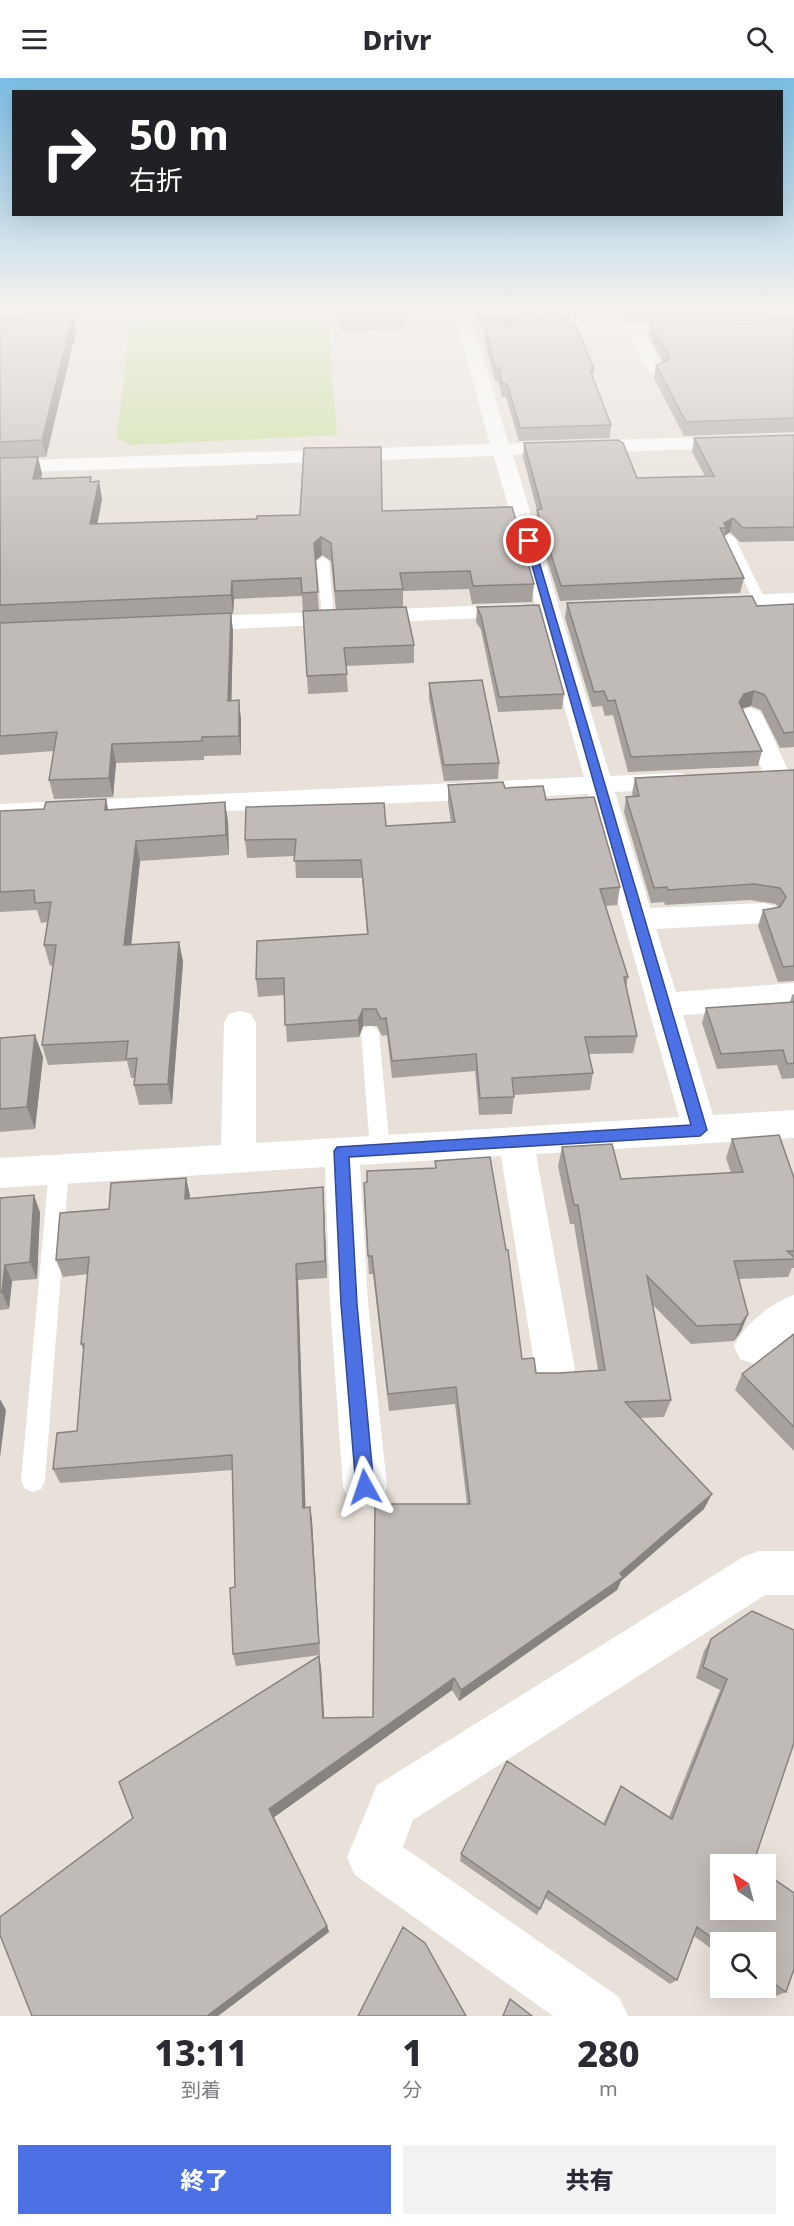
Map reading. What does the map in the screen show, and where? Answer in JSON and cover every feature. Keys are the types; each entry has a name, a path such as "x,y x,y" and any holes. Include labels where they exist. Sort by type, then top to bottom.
{"street":[{"path":"490,397 503,450 560,609 601,784 700,1130"},
{"path":"561,448 794,440"},
{"path":"0,467 538,449"},
{"path":"690,604 794,600"},
{"path":"164,625 560,609"},
{"path":"750,716 776,776"},
{"path":"0,813 708,779"},
{"path":"640,919 674,920 764,913"},
{"path":"665,1005 794,995"},
{"path":"238,1158 240,1023"},
{"path":"0,1173 794,1124"},
{"path":"516,1141 555,1369"},
{"path":"342,1151 349,1304 365,1487"},
{"path":"754,1346 794,1312"},
{"path":"600,2016 373,1857 395,1803 759,1573 794,1574"}],"lane":[{"path":"729,538 760,601"},
{"path":"323,561 328,618"},
{"path":"370,1033 380,1149"},
{"path":"33,1481 58,1169"}],"green space":[{"path":"121,397 334,397 337,435 131,445 117,438"}],"building":[{"path":"0,397 53,397 42,440 0,442"},
{"path":"511,397 600,397 611,425 520,428"},
{"path":"673,397 794,397 794,418 686,422"},
{"path":"794,435 794,527 743,528 733,518 724,523 726,528 720,528 744,578 561,586 537,510 542,509 524,443 618,440 623,443 637,478 714,476 694,438"},
{"path":"381,447 382,511 512,507 534,584 473,586 470,571 400,573 403,589 335,591 331,543 321,537 314,543 318,592 302,593 301,578 232,581 231,595 0,605 0,458 38,457 33,479 91,477 90,482 99,481 90,524 257,519 257,516 300,515 304,448"},
{"path":"752,596 757,606 794,604 794,732 784,733 765,695 754,691 744,694 739,702 762,751 631,757 615,700 608,701 604,691 594,692 567,603"},
{"path":"539,605 564,694 499,697 477,607"},
{"path":"406,607 414,645 344,648 347,674 307,676 303,611"},
{"path":"231,613 228,701 239,700 239,736 202,737 202,741 112,744 109,778 49,780 57,732 0,736 0,623"},
{"path":"482,680 499,763 444,765 429,683"},
{"path":"794,770 794,966 783,967 763,910 780,907 786,897 780,888 754,884 668,890 667,887 654,888 626,797 639,796 635,778"},
{"path":"503,782 505,788 543,786 546,800 594,797 620,887 600,889 628,977 624,977 637,1036 585,1037 593,1073 512,1078 514,1097 480,1098 476,1054 392,1061 386,1018 381,1019 376,1009 363,1009 358,1020 285,1025 284,978 256,979 257,941 368,934 361,860 294,861 296,839 245,840 246,807 384,803 386,826 455,822 448,785"},
{"path":"106,799 105,810 225,802 226,835 136,841 124,945 179,942 168,1084 134,1085 137,1058 126,1059 128,1041 42,1045 56,945 44,945 51,902 35,903 34,890 0,892 0,811 44,809 46,802"},
{"path":"794,1002 794,1063 787,1064 783,1050 721,1054 706,1008"},
{"path":"35,1035 27,1107 0,1109 0,1038"},
{"path":"779,1135 794,1178 794,1251 787,1251 794,1259 734,1261 748,1314 741,1324 697,1326 647,1276 671,1400 625,1402 712,1494 620,1573 623,1577 461,1690 454,1678 269,1809 327,1926 207,2016 32,2016 0,1935 0,1917 133,1818 119,1782 319,1656 323,1718 373,1717 375,1504 470,1504 456,1387 388,1394 372,1256 368,1256 364,1183 367,1182 367,1171 436,1168 435,1161 490,1157 506,1250 508,1250 522,1359 534,1358 536,1373 605,1370 578,1205 574,1205 562,1147 612,1144 621,1179 743,1172 732,1139"},
{"path":"186,1178 185,1199 323,1187 325,1261 296,1264 303,1508 310,1507 319,1643 233,1654 230,1588 235,1587 232,1455 53,1469 57,1433 77,1431 84,1344 81,1344 89,1257 56,1260 60,1213 109,1209 111,1183"},
{"path":"34,1195 30,1262 5,1265 2,1292 0,1292 0,1198"},
{"path":"794,1334 794,1427 742,1374"},
{"path":"752,1611 794,1630 794,1743 756,1854 710,1854 710,1920 776,1920 776,1881 794,1893 794,1969 786,1992 776,1985 776,1932 710,1932 710,1937 697,1927 677,1980 548,1891 540,1909 461,1854 507,1761 605,1825 621,1786 672,1819 727,1679 703,1667 711,1639"},
{"path":"403,1927 425,1943 466,2016 358,2016"},
{"path":"510,1999 532,2016 503,2016"}],"route":[{"path":"365,1487 349,1304 342,1151 700,1130 529,541"}]}
